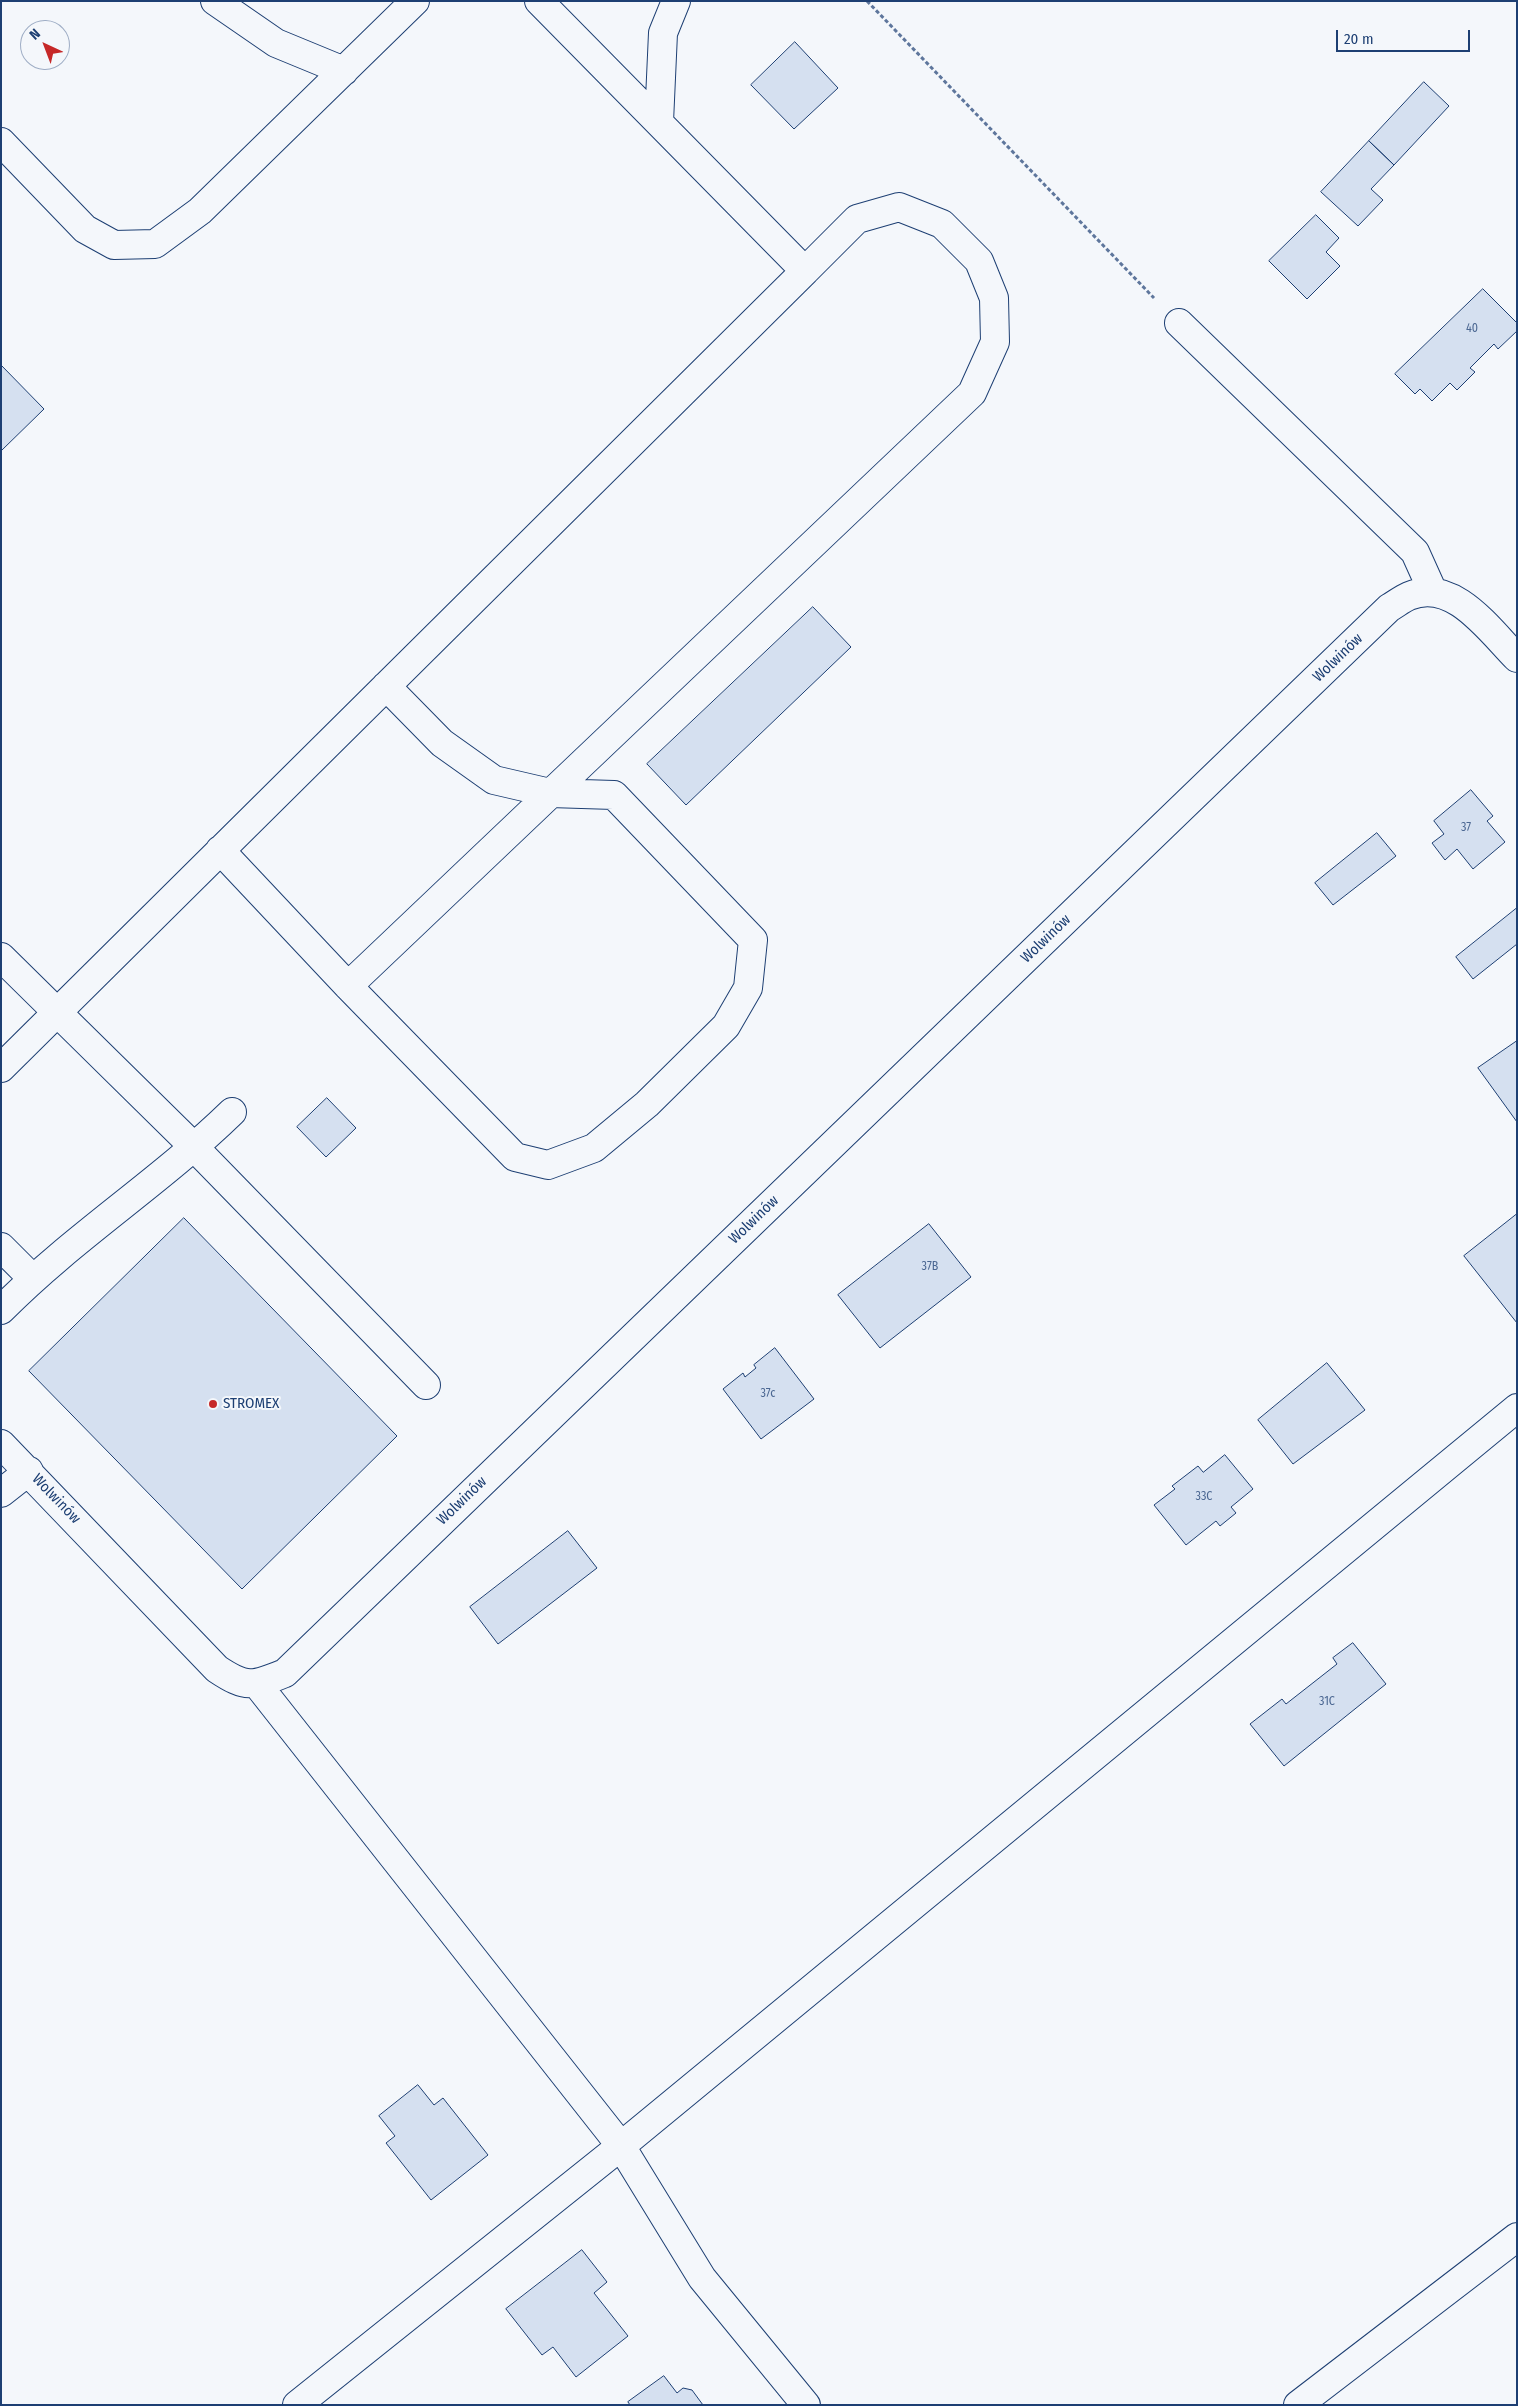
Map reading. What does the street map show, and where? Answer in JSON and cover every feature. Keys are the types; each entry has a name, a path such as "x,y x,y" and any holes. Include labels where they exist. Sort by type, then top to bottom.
{"street":[{"path":"215,1 276,44 344,71"},
{"path":"1,142 85,229 114,245 155,244 200,211 415,1"},
{"path":"539,1 805,271"},
{"path":"659,122 663,32 676,1"},
{"path":"1,1068 857,219 899,207 942,224 979,261 994,298 995,342 972,393 348,986"},
{"path":"1179,323 1414,552 1433,592"},
{"name":"Wolwinów","path":"1,1444 217,1668 236,1682 257,1684 285,1673 1389,608 1410,595 1433,592 1456,599 1517,658"},
{"path":"220,850 348,986 516,1156 548,1165 594,1148 647,1104 726,1026 748,988 753,940 614,795 550,793 494,780 442,743 386,686"},
{"path":"1,957 195,1148 426,1385"},
{"path":"1,1310 32,1278 195,1148 232,1112"},
{"path":"1,1247 32,1278"},
{"path":"297,2405 621,2146 1517,1408"},
{"path":"1,1493 29,1471"},
{"path":"257,1684 621,2146 702,2278 806,2405"},
{"path":"1298,2405 1517,2237"}],"path":[{"path":"867,1 1179,323"}],"building":[{"path":"795,42 838,88 794,129 751,85"},
{"path":"1424,82 1449,106 1394,165 1369,141"},
{"path":"1369,141 1394,165 1371,189 1383,200 1358,226 1321,192"},
{"path":"1316,215 1339,238 1326,252 1340,266 1307,299 1269,261"},
{"path":"1483,289 1517,323 1517,331 1498,349 1494,344 1470,368 1475,372 1457,390 1450,383 1432,401 1420,389 1415,394 1395,374"},
{"path":"1,365 44,409 1,451"},
{"path":"813,607 851,647 686,805 647,764"},
{"path":"1471,790 1493,816 1487,821 1505,842 1473,869 1457,849 1445,860 1432,843 1444,834 1434,821"},
{"path":"1377,833 1396,856 1333,905 1315,883"},
{"path":"1517,908 1517,944 1473,979 1456,957"},
{"path":"1517,1041 1517,1122 1478,1068"},
{"path":"327,1098 356,1128 326,1157 297,1127"},
{"path":"1517,1214 1517,1323 1464,1256"},
{"name":"STROMEX","path":"184,1218 397,1436 242,1589 29,1371"},
{"path":"929,1224 971,1277 880,1348 838,1295"},
{"path":"775,1348 814,1399 761,1439 723,1389 743,1373 745,1377 756,1368 754,1365"},
{"path":"1327,1363 1365,1410 1293,1464 1258,1420"},
{"path":"1225,1455 1253,1489 1231,1507 1236,1513 1220,1526 1216,1521 1186,1545 1154,1505 1175,1489 1172,1486 1198,1466 1203,1472"},
{"path":"568,1531 597,1568 498,1644 470,1607"},
{"path":"1353,1643 1386,1684 1284,1766 1250,1724 1282,1699 1286,1704 1337,1664 1333,1658"},
{"path":"418,2085 434,2105 443,2098 488,2155 431,2200 386,2143 395,2136 379,2116"},
{"path":"582,2250 607,2282 594,2293 628,2336 576,2377 553,2347 542,2355 506,2309"},
{"path":"664,2376 677,2393 683,2388 692,2390 703,2405 630,2405 628,2402"}],"place":[{"name":"STROMEX","path":"213,1404"}]}
